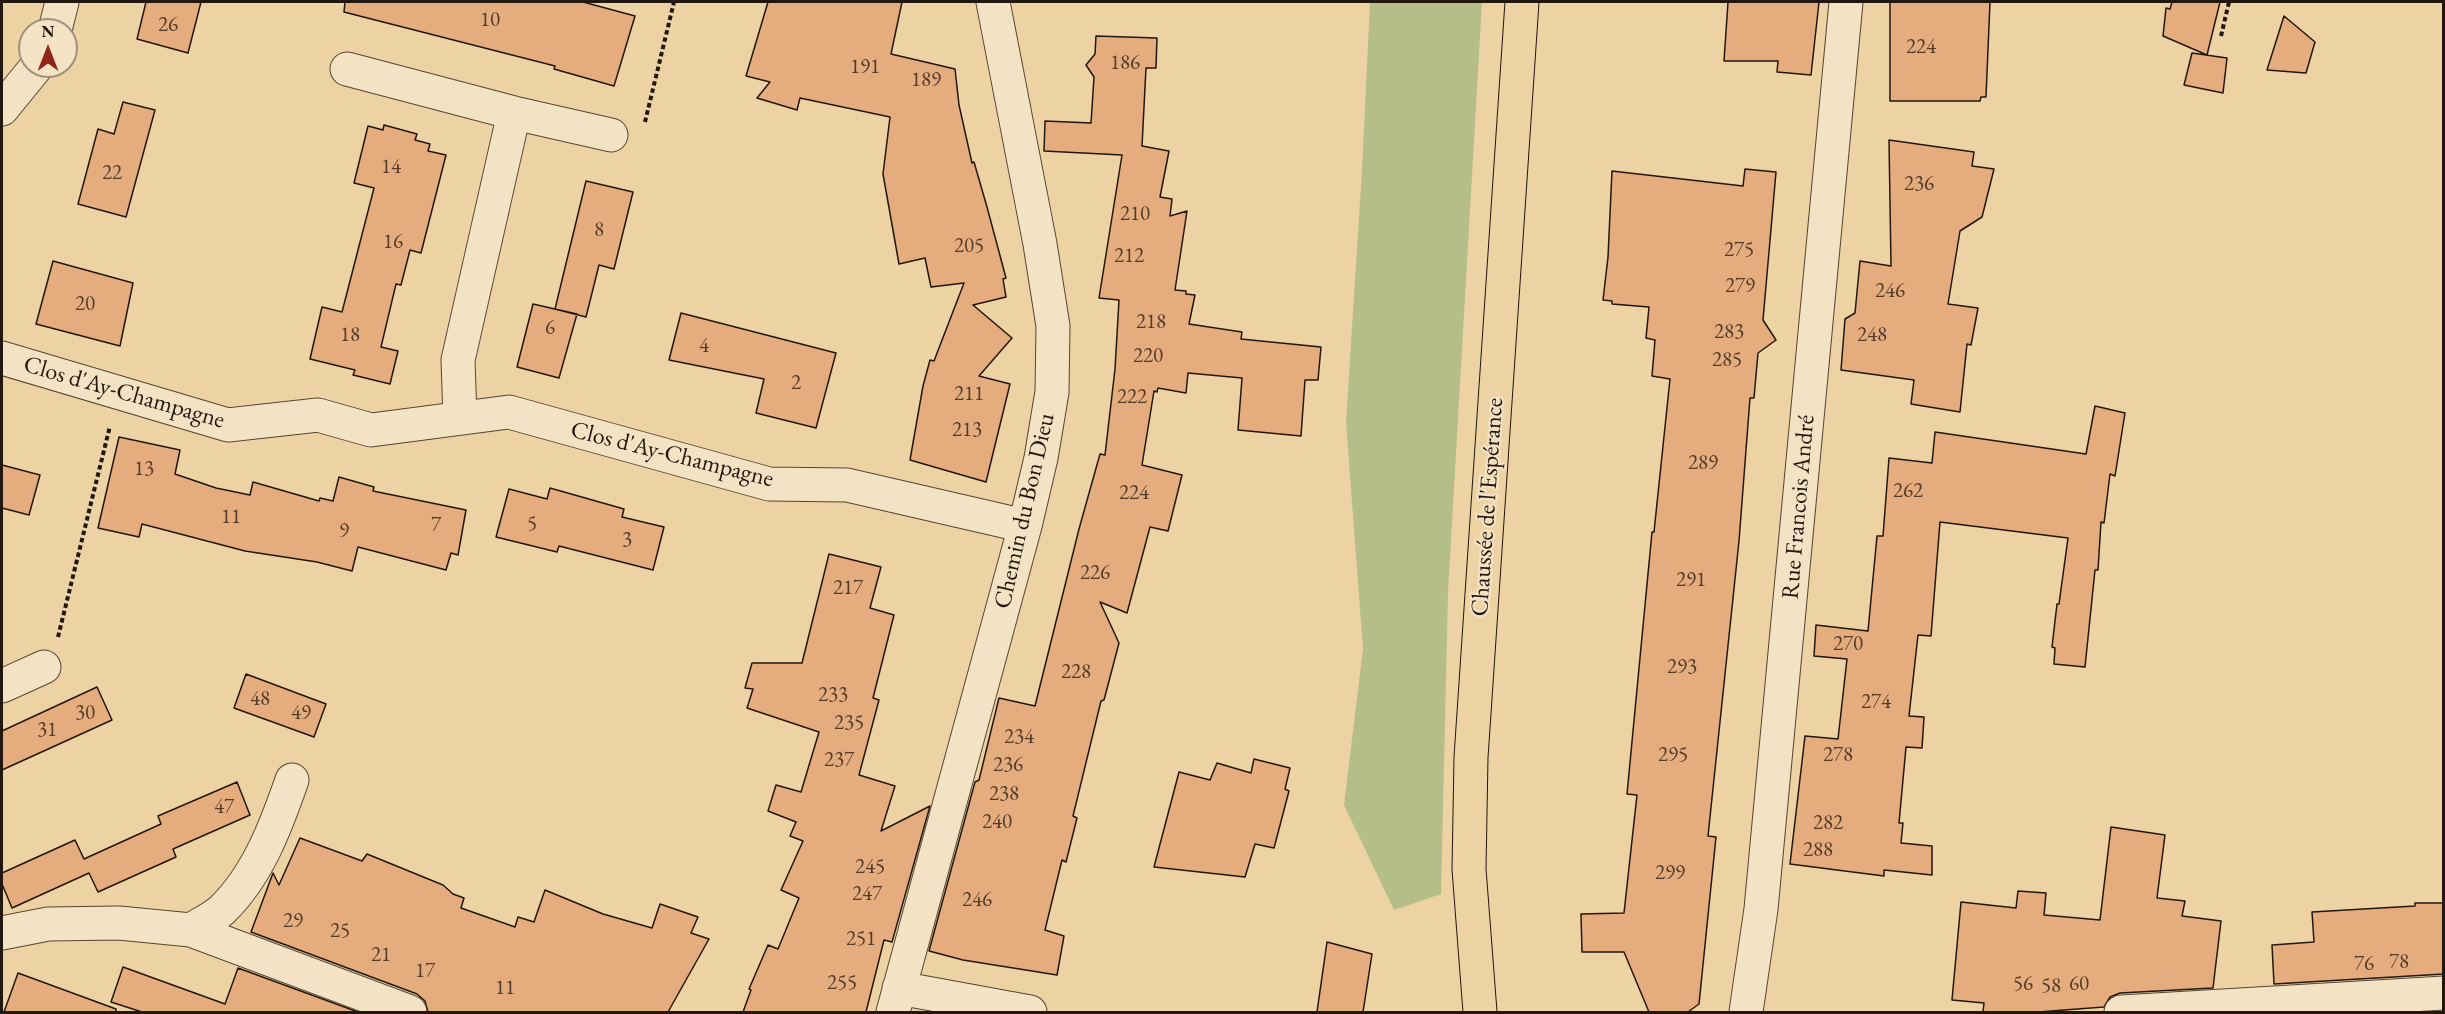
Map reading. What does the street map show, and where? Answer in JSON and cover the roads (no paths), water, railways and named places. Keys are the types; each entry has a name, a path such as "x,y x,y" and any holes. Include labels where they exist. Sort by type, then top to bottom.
{"main road":[{"name":"Chaussée de l'Espérance","path":"1480,1012 1469,869 1471,757 1522,2"}],"street":[{"path":"58,18 63,2"},
{"name":"Chemin du Bon Dieu","path":"896,1000 1025,526 1041,458 1052,392 1053,326 1038,232 993,2"},
{"name":"Rue Francois André","path":"1746,1012 1761,909 1846,2"},
{"path":"347,69 514,113 611,135"},
{"path":"2,109 27,78"},
{"path":"460,418 458,360 514,113"},
{"name":"Clos d'Ay-Champagne","path":"2,358 228,425 318,415 371,430 509,412 769,484 847,485 1025,526"},
{"path":"2,686 44,667"},
{"path":"190,930 221,910 249,876 273,835 292,780"},
{"path":"2,933 48,924 119,923 190,930 410,1012"},
{"path":"2121,1012 2444,993"},
{"path":"896,1000 1030,1012"}]}
